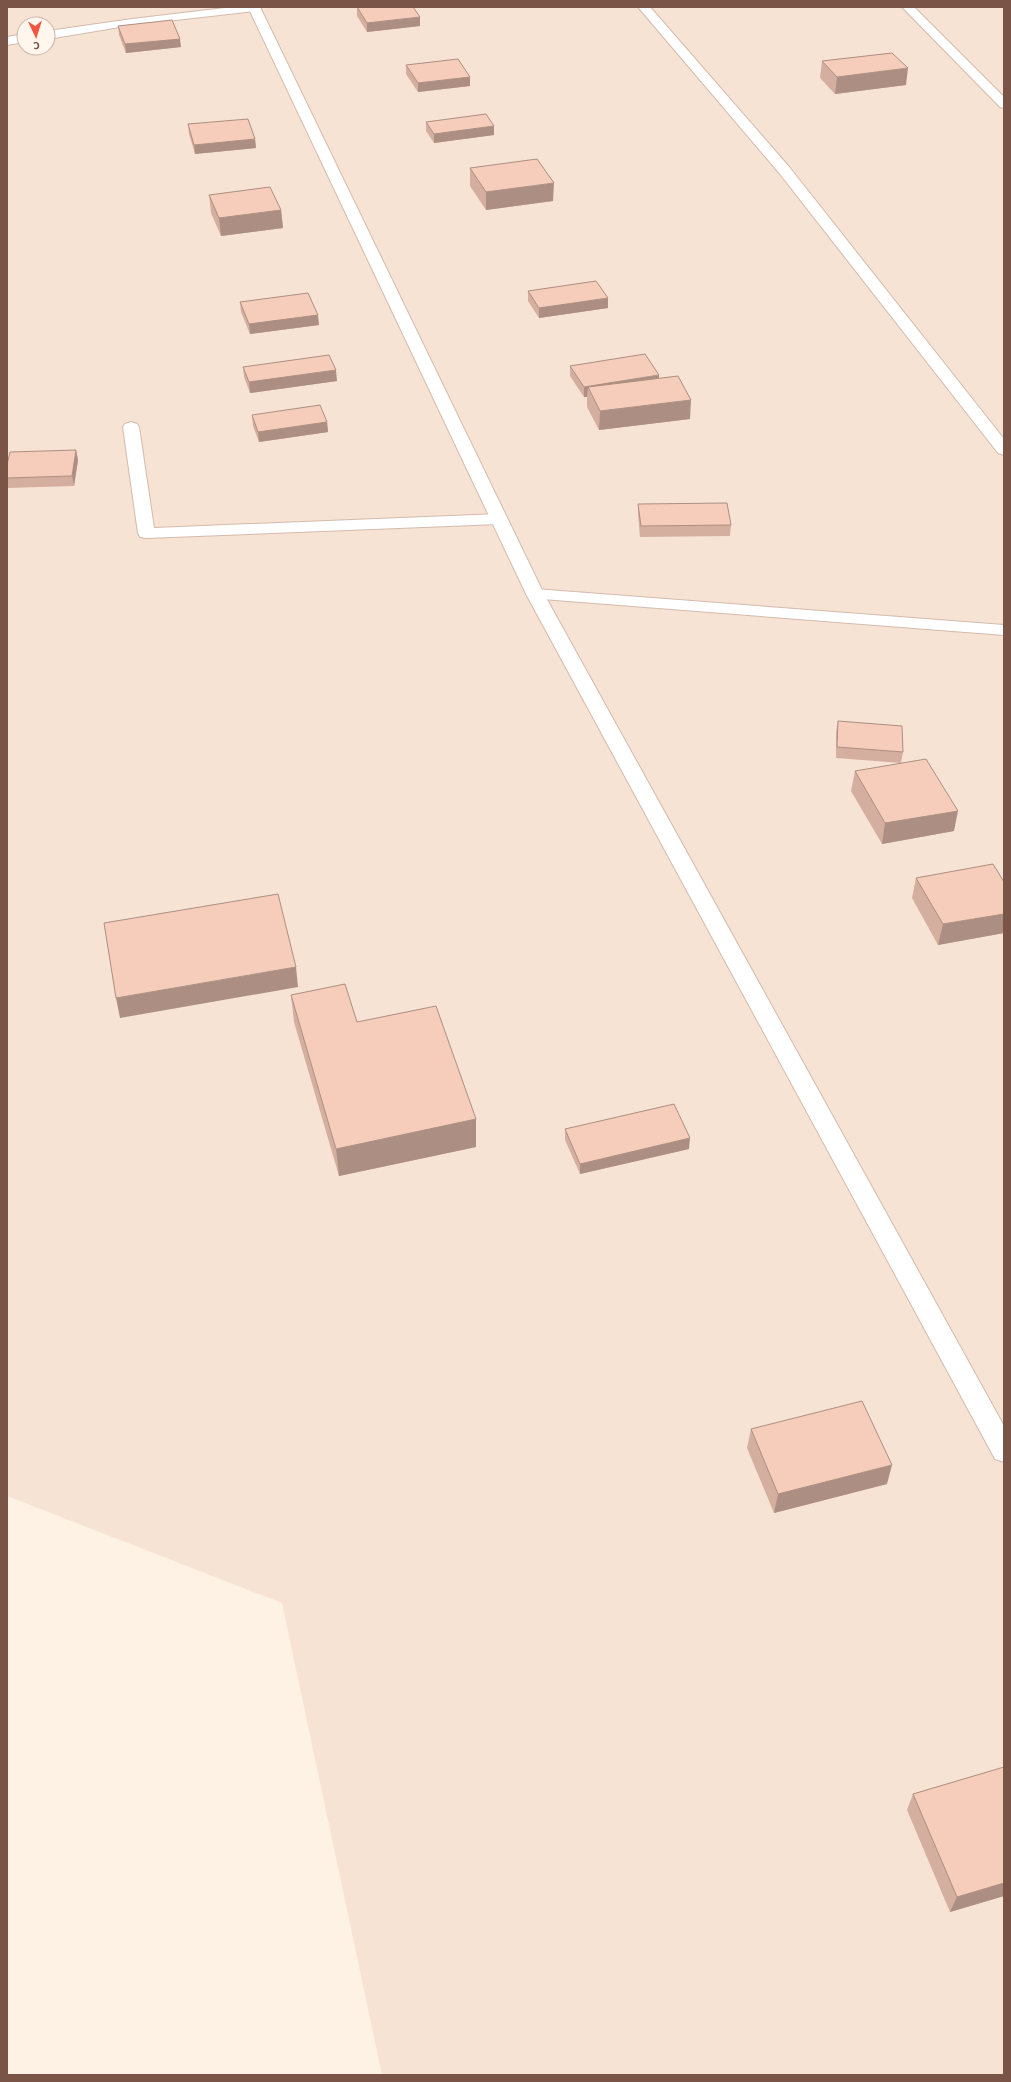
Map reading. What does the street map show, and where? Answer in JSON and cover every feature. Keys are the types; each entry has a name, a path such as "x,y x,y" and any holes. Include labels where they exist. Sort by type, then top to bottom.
{"street":[{"path":"644,7 785,171 1004,450"},
{"path":"908,7 1004,104"},
{"path":"56,33 132,22 255,8 535,594 1004,1450"},
{"path":"131,427 146,534 499,519"},
{"path":"535,594 1004,630"}],"shaded area":[{"path":"7,7 1004,7 1004,2075 382,2075 282,1603 7,1496"}],"building":[{"path":"357,7 413,7 420,17 367,23"},
{"path":"172,20 180,39 125,44 118,26"},
{"path":"892,53 908,68 837,77 822,61"},
{"path":"458,59 470,77 418,83 406,65"},
{"path":"486,114 494,126 434,134 426,122"},
{"path":"248,119 255,139 194,145 188,124"},
{"path":"537,159 554,183 486,192 470,168"},
{"path":"270,187 281,210 219,218 209,195"},
{"path":"596,281 608,298 539,308 528,291"},
{"path":"308,293 318,315 249,324 240,302"},
{"path":"645,354 659,375 584,387 570,366"},
{"path":"329,355 336,370 249,382 243,367"},
{"path":"678,376 691,400 600,411 588,387"},
{"path":"320,405 327,422 258,432 252,415"},
{"path":"76,450 72,476 7,478 7,465 10,452"},
{"path":"727,503 731,525 641,526 638,504"},
{"path":"838,721 902,726 903,752 837,747"},
{"path":"926,759 958,811 885,823 855,771"},
{"path":"993,864 1004,882 1004,914 943,924 916,878"},
{"path":"278,894 296,967 116,998 104,923"},
{"path":"345,984 357,1022 436,1006 476,1119 336,1149 291,995"},
{"path":"674,1104 690,1138 580,1164 565,1129"},
{"path":"862,1401 892,1465 778,1494 751,1429"},
{"path":"1004,1767 1004,1883 957,1897 913,1794"}]}
